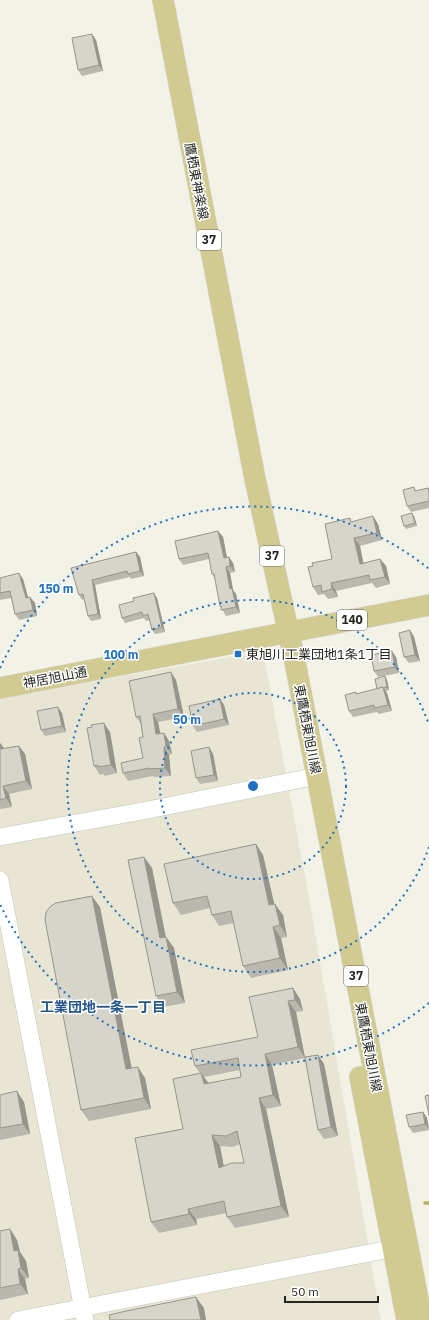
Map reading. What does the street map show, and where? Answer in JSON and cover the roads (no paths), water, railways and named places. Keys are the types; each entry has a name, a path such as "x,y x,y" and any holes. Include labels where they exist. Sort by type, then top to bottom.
{"main road":[{"name":"鷹栖東神楽線","path":"163,0 255,479 282,634"},
{"name":"140","path":"282,634 429,605"},
{"name":"神居旭山通","path":"0,688 282,634"},
{"name":"東鷹栖東旭川線","path":"282,634 400,1247 407,1320"},
{"name":"東鷹栖東旭川線","path":"400,1247 422,1320"}],"street":[{"path":"0,837 148,810 310,777"},
{"path":"0,880 83,1314"},
{"path":"18,1320 83,1314 400,1247"}],"place":[{"name":"東旭川工業団地1条1丁目","path":"238,654"}],"district":[{"name":"工業団地一条一丁目","path":"103,1007"}]}
